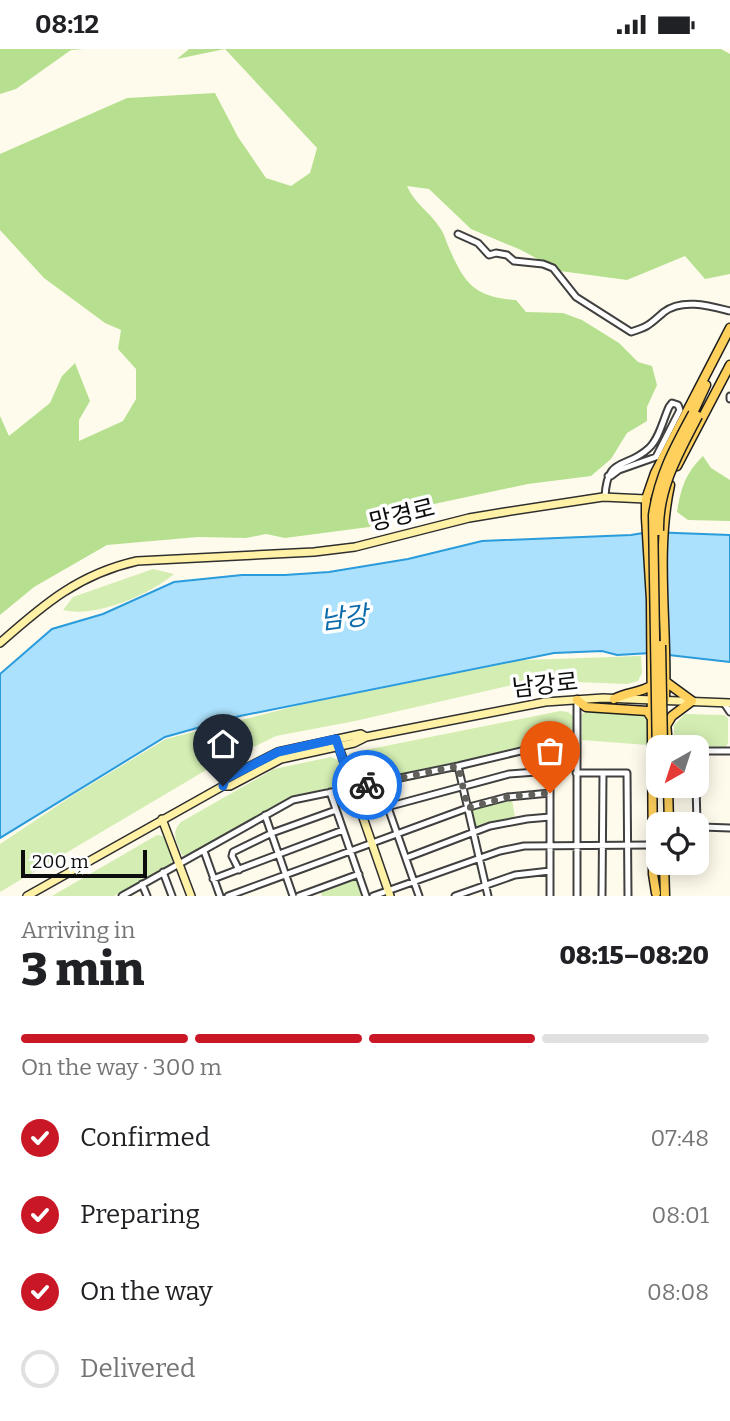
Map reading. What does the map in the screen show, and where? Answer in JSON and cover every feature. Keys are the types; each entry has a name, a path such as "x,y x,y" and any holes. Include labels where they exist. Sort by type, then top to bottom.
{"main road":[{"path":"652,812 651,600 646,499 655,473 730,328"},
{"path":"665,735 659,523 662,497 670,470 730,339"},
{"path":"657,735 653,515 657,491 663,470 730,356"},
{"path":"666,735 666,504 676,468 730,365"},
{"path":"646,499 666,504"},
{"path":"666,683 692,701 672,716 666,726"},
{"path":"614,699 627,692 642,691 651,686"},
{"path":"577,700 586,707 647,711 651,716"},
{"path":"658,798 661,895"},
{"path":"658,875 661,895"},
{"path":"661,895 664,875"}],"street":[{"path":"458,234 478,243 489,255 507,255 513,261 543,264 553,268 576,297 631,331 644,328 657,321 663,313 685,303 730,311"},
{"path":"601,498 609,472 652,445 668,407 672,403 678,405 680,410 656,457 608,476"},
{"path":"605,488 616,498"},
{"name":"망경로","path":"0,643 56,596 86,577 137,561 314,552 355,547 469,518 601,498 646,499"},
{"name":"남강로","path":"223,786 225,779 278,752 354,743 366,737 521,705 614,699 727,703"},
{"path":"577,700 577,896"},
{"path":"727,703 730,712"},
{"name":"남강로","path":"27,896 223,786 230,786 281,759 323,750 361,734 366,737"},
{"path":"122,896 293,800 550,744 577,741"},
{"path":"337,743 389,893"},
{"path":"343,761 345,753 354,743"},
{"path":"550,744 550,896"},
{"path":"323,750 337,755 343,761"},
{"path":"709,751 730,751"},
{"path":"458,766 488,896"},
{"path":"387,807 509,774 550,771"},
{"path":"576,773 628,773 628,896"},
{"path":"602,896 603,773"},
{"path":"379,782 419,896"},
{"path":"330,792 366,896"},
{"path":"228,896 468,808 507,797 550,793"},
{"path":"696,798 697,823 702,827 730,828"},
{"path":"239,870 232,856 233,852 272,833 336,810"},
{"path":"265,815 293,896"},
{"path":"406,858 473,832 508,822 550,817"},
{"path":"162,819 191,896"},
{"path":"213,879 343,830"},
{"path":"373,896 389,893 414,881 524,846 646,845"},
{"path":"204,851 220,896"},
{"path":"455,896 515,875 550,871"},
{"path":"163,872 172,896"},
{"path":"299,896 359,874"},
{"path":"142,884 147,896"}],"green space":[{"path":"0,49 84,49 71,50 16,89 0,94"},
{"path":"189,49 225,49 177,59"},
{"path":"225,49 721,49 730,54 730,274 705,279 685,256 627,280 560,271 521,250 471,229 429,189 407,186 441,230 460,271 481,292 516,300 526,312 563,313 582,320 619,343 638,362 652,366 657,385 647,407 647,421 627,433 611,459 591,476 528,484 387,514 369,527 285,538 266,534 246,538 198,537 107,545 34,587 0,615 0,416 9,436 50,403 62,376 75,363 90,401 79,420 79,441 123,421 136,399 136,369 118,349 121,330 105,323 44,278 0,230 0,154 127,98 215,93 238,137 266,178 291,186 310,173 317,148"},
{"path":"703,456 711,468 730,480 730,521 688,520 677,512 685,482"},
{"path":"153,569 174,574 137,597 106,608 76,612 63,610 73,597"},
{"path":"641,656 642,673 638,681 627,684 575,682 512,685 276,736 208,769 0,892 0,844 75,794 166,739 300,705 523,660"},
{"path":"560,711 573,716 573,737 357,783 353,781 346,759 350,753"},
{"path":"586,711 643,714 647,719 646,745 582,740 582,714"},
{"path":"685,714 724,715 728,718 728,743 726,747 709,746 709,735 674,735 674,725"},
{"path":"331,757 338,760 345,779 344,785 284,800 185,856 182,855 175,834 181,822 274,769"},
{"path":"512,799 515,818 475,827 471,810 473,808"},
{"path":"157,835 163,836 173,859 171,864 114,896 52,896"},
{"path":"358,879 362,896 322,896 320,890"}],"water":[{"name":"남강","path":"649,532 730,535 730,662 651,653 554,653 240,716 165,737 0,838 0,674 52,629 103,614 174,582 242,575 329,572 408,559 482,541"}],"way so far":[{"path":"367,785 458,766 468,808 507,797 550,793"}],"route":[{"path":"223,786 225,779 256,761 293,747 336,739 352,788 367,785"}]}
